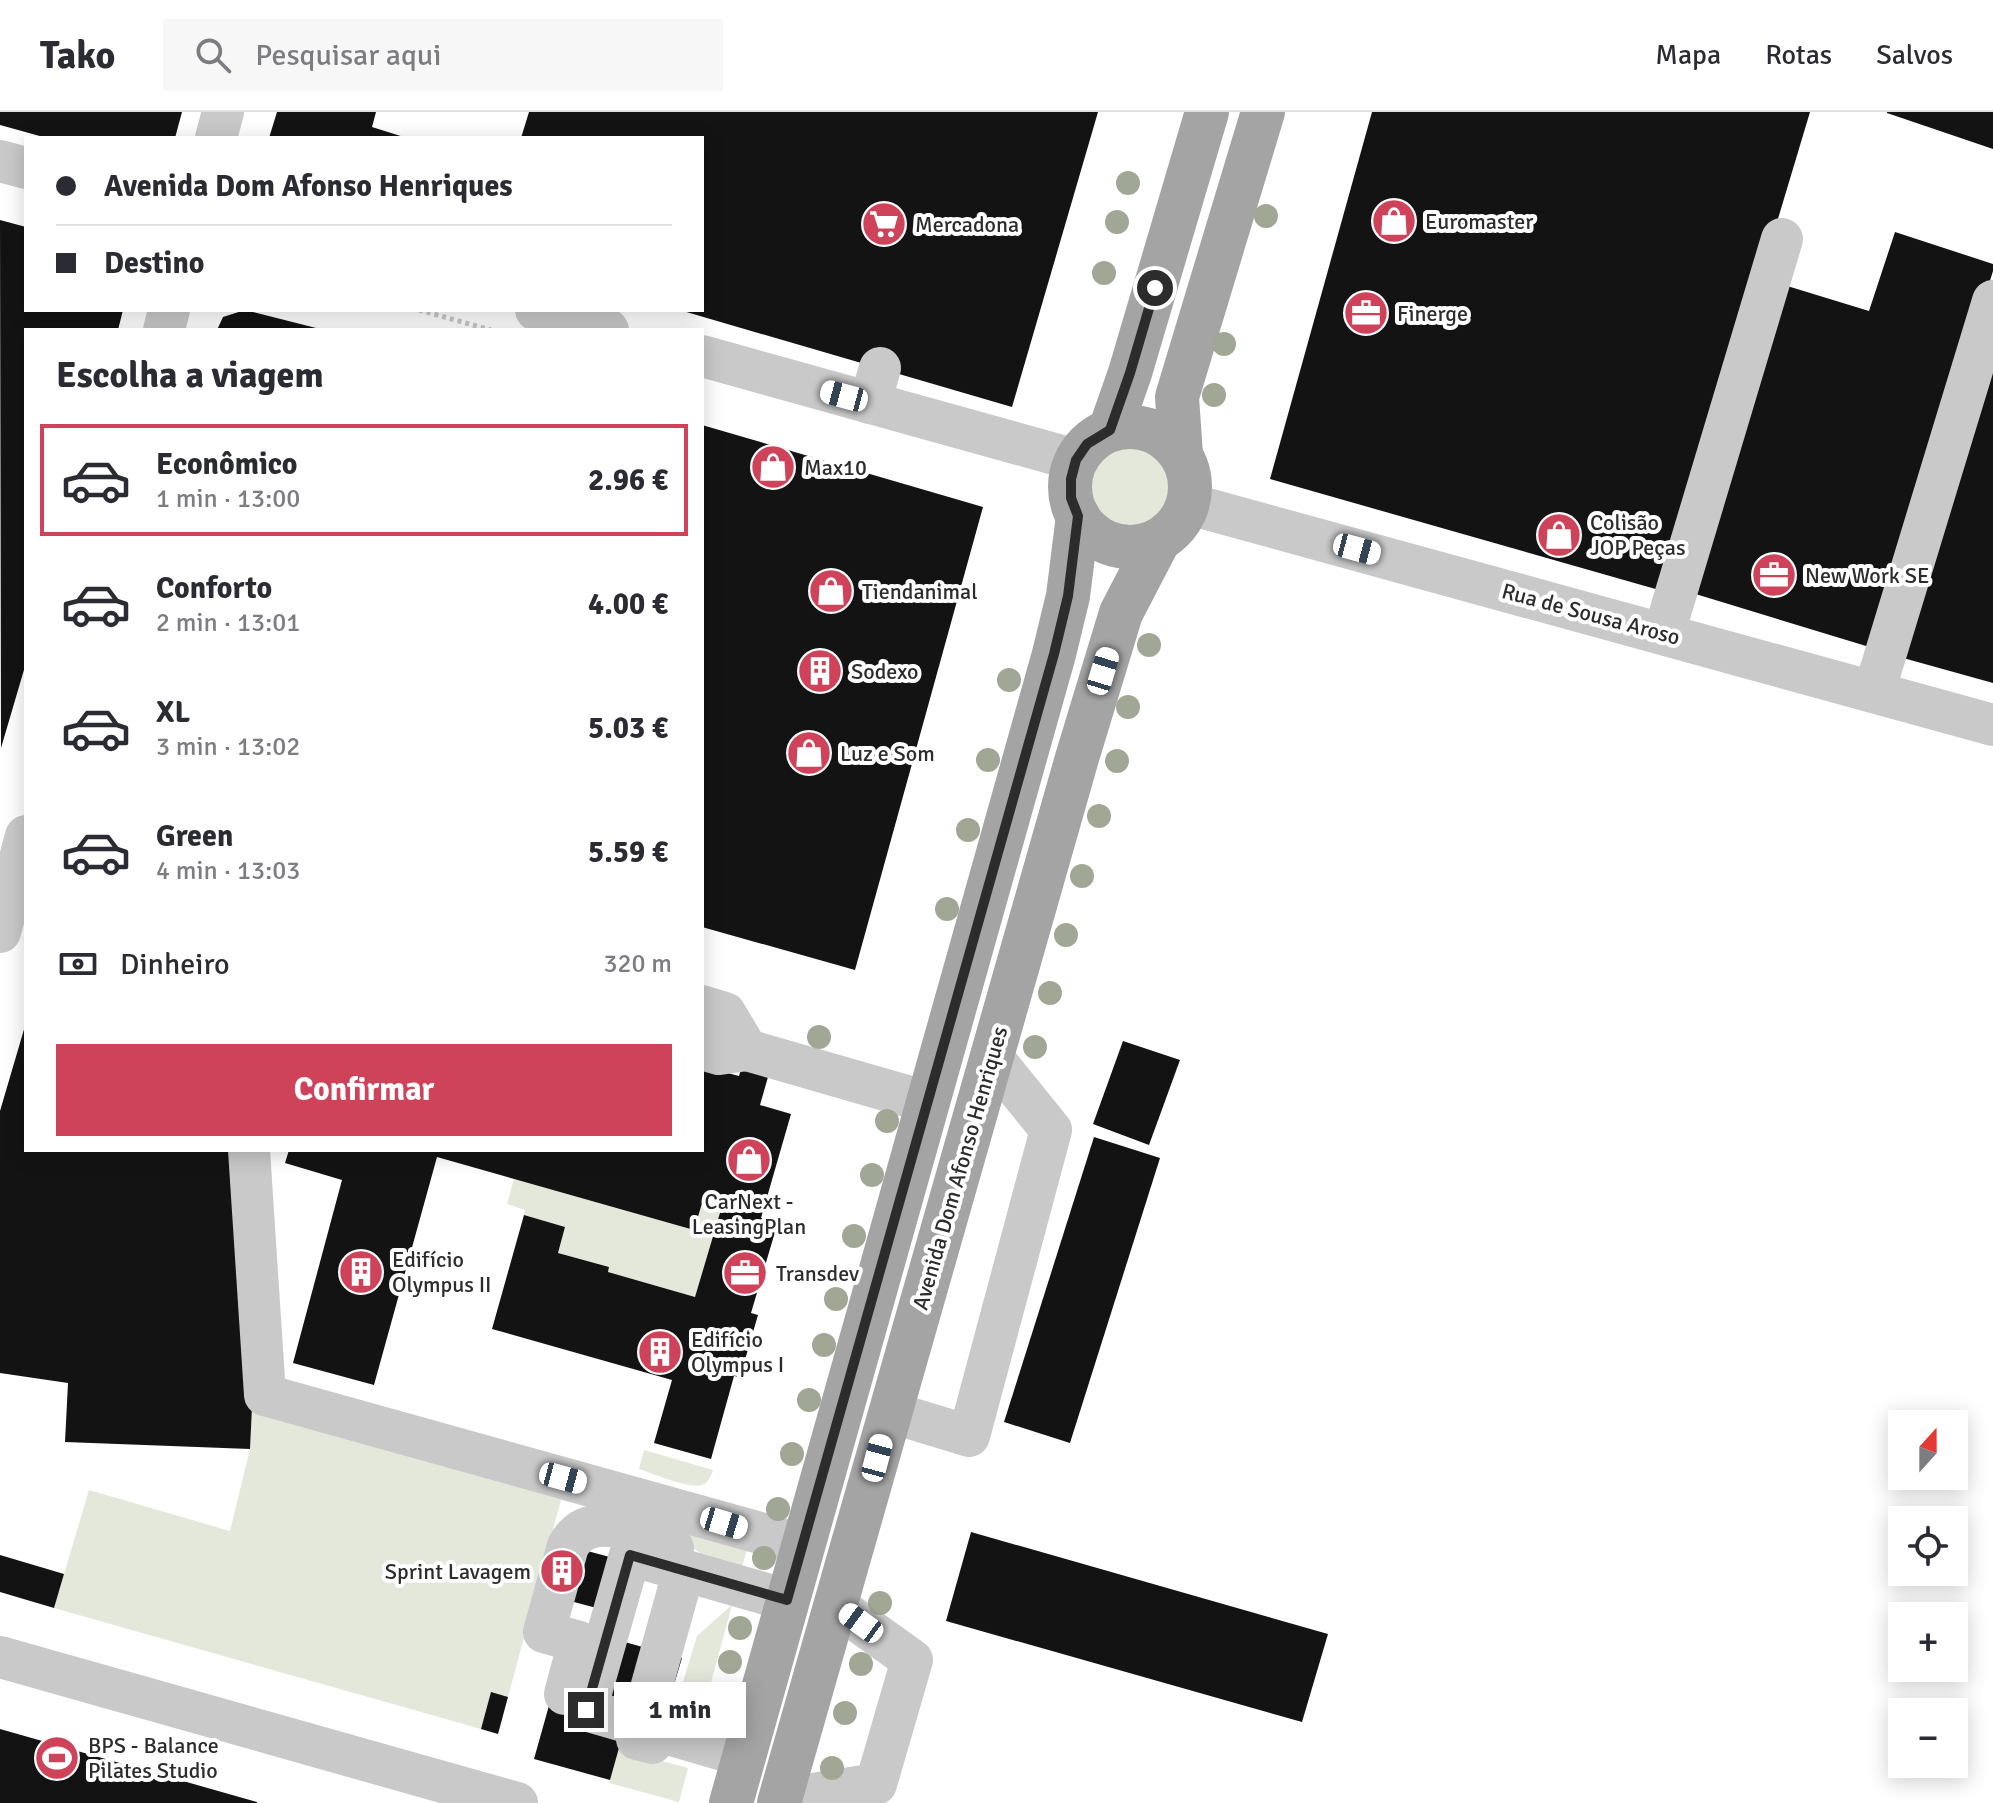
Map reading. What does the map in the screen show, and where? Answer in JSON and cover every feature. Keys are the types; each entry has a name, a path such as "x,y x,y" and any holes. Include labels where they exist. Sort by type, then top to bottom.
{"main road":[{"path":"1110,430 1130,373 1207,112"},
{"path":"1181,455 1177,397 1263,112"},
{"path":"1159,540 1141,546 1122,546 1104,541 1089,530 1078,516 1071,498 1071,479 1076,460 1087,444 1110,430 1130,427 1150,430 1168,440 1189,471 1189,504"},
{"name":"Avenida Dom Afonso Henriques","path":"780,1801 1121,613 1159,540 1174,529 1189,504"},
{"path":"731,1803 1054,654 1068,596 1078,516"}],"street":[{"path":"217,136 223,112"},
{"path":"0,161 24,167"},
{"path":"1664,633 1782,239"},
{"path":"1874,692 1993,301"},
{"path":"543,312 601,328"},
{"path":"704,356 875,386 1076,460"},
{"name":"Rua de Sousa Aroso","path":"1189,504 1993,725"},
{"path":"0,932 24,843"},
{"path":"704,1007 725,1013 747,1050"},
{"path":"704,1050 719,1054 747,1050 927,1102"},
{"path":"890,1412 969,1436 1051,1130 992,1057"},
{"path":"249,1152 265,1395 803,1545"},
{"path":"630,1723 684,1570 676,1550 656,1539 601,1524 583,1529 573,1536 544,1632 579,1642 562,1703 630,1723 744,1756"},
{"path":"630,1723 630,1555 787,1600"},
{"path":"780,1801 876,1784 912,1660 835,1605"},
{"path":"0,1657 517,1803"}],"path":[{"path":"426,312 484,328"}],"shaded area":[{"path":"1130,447 1145,450 1158,459 1167,472 1170,487 1167,502 1158,515 1145,524 1130,527 1115,524 1102,515 1093,502 1090,487 1093,472 1102,459 1115,450"},
{"path":"514,1179 694,1230 703,1200 722,1206 695,1297 608,1272 609,1267 558,1253 565,1227 524,1215 525,1210 507,1204"},
{"path":"252,1407 748,1546 742,1567 713,1565 680,1539 661,1530 561,1500 508,1697 491,1693 481,1729 54,1608 89,1490 230,1531 250,1449"},
{"path":"644,1450 713,1470 708,1481 702,1485 679,1483 639,1469"},
{"path":"732,1605 697,1735 676,1705 697,1636"},
{"path":"618,1749 688,1768 679,1802 609,1783"}],"building":[{"path":"0,112 182,112 176,136 40,136 0,125"},
{"path":"277,112 376,112 372,127 401,136 270,136"},
{"name":"Mercadona","path":"529,112 1098,112 1012,407 686,312 704,312 704,136 522,136"},
{"path":"1372,112 1810,112 1666,592 1270,479"},
{"path":"1993,112 1993,149 1887,113"},
{"path":"0,220 24,226 24,312 122,312 118,328 24,328 24,670 1,748"},
{"path":"1895,232 1993,264 1993,271 1876,649 1689,592 1784,285 1869,311"},
{"path":"253,312 316,328 218,328 223,317"},
{"path":"1993,340 1993,683 1896,656"},
{"path":"704,426 983,507 855,970 704,928"},
{"path":"24,1029 24,1152 233,1152 252,1407 250,1449 65,1442 68,1383 0,1373 0,1111"},
{"path":"1123,1041 1180,1060 1149,1145 1093,1124"},
{"path":"745,1055 772,1063 760,1105 791,1114 761,1218 778,1222 751,1313 758,1315 740,1377 734,1376 711,1459 654,1443 672,1380 492,1329 524,1215 565,1227 558,1253 609,1267 608,1272 695,1297 722,1206 703,1200 694,1230 437,1157 374,1385 293,1363 342,1180 285,1163 288,1152 704,1152 704,1067 739,1076"},
{"path":"1094,1137 1160,1158 1070,1443 1004,1422"},
{"path":"971,1532 1328,1634 1302,1722 946,1621"},
{"path":"550,1541 621,1560 608,1611 536,1592"},
{"path":"0,1555 64,1574 54,1608 0,1592"},
{"path":"571,1627 682,1658 667,1708 633,1698 610,1780 534,1759"},
{"path":"491,1692 508,1697 498,1734 481,1729"},
{"path":"0,1729 257,1802 257,1803 0,1803"}],"place":[{"name":"Euromaster","path":"1394,221"},
{"name":"Mercadona","path":"884,224"},
{"name":"Finerge","path":"1366,313"},
{"name":"Max10","path":"773,467"},
{"name":"Colisão JOP Peças","path":"1559,535"},
{"name":"New Work SE","path":"1774,575"},
{"name":"Tiendanimal","path":"831,591"},
{"name":"Sodexo","path":"820,671"},
{"name":"Luz e Som","path":"809,753"},
{"name":"CarNext - LeasingPlan","path":"749,1160"},
{"name":"Edifício Olympus II","path":"361,1272"},
{"name":"Transdev","path":"745,1273"},
{"name":"Edifício Olympus I","path":"660,1352"},
{"name":"Sprint Lavagem","path":"562,1571"},
{"name":"BPS - Balance Pilates Studio","path":"57,1758"}],"route":[{"path":"586,1710 630,1555 787,1600 1054,654 1068,596 1078,516 1071,498 1071,479 1076,460 1087,444 1110,430 1155,288"}]}
